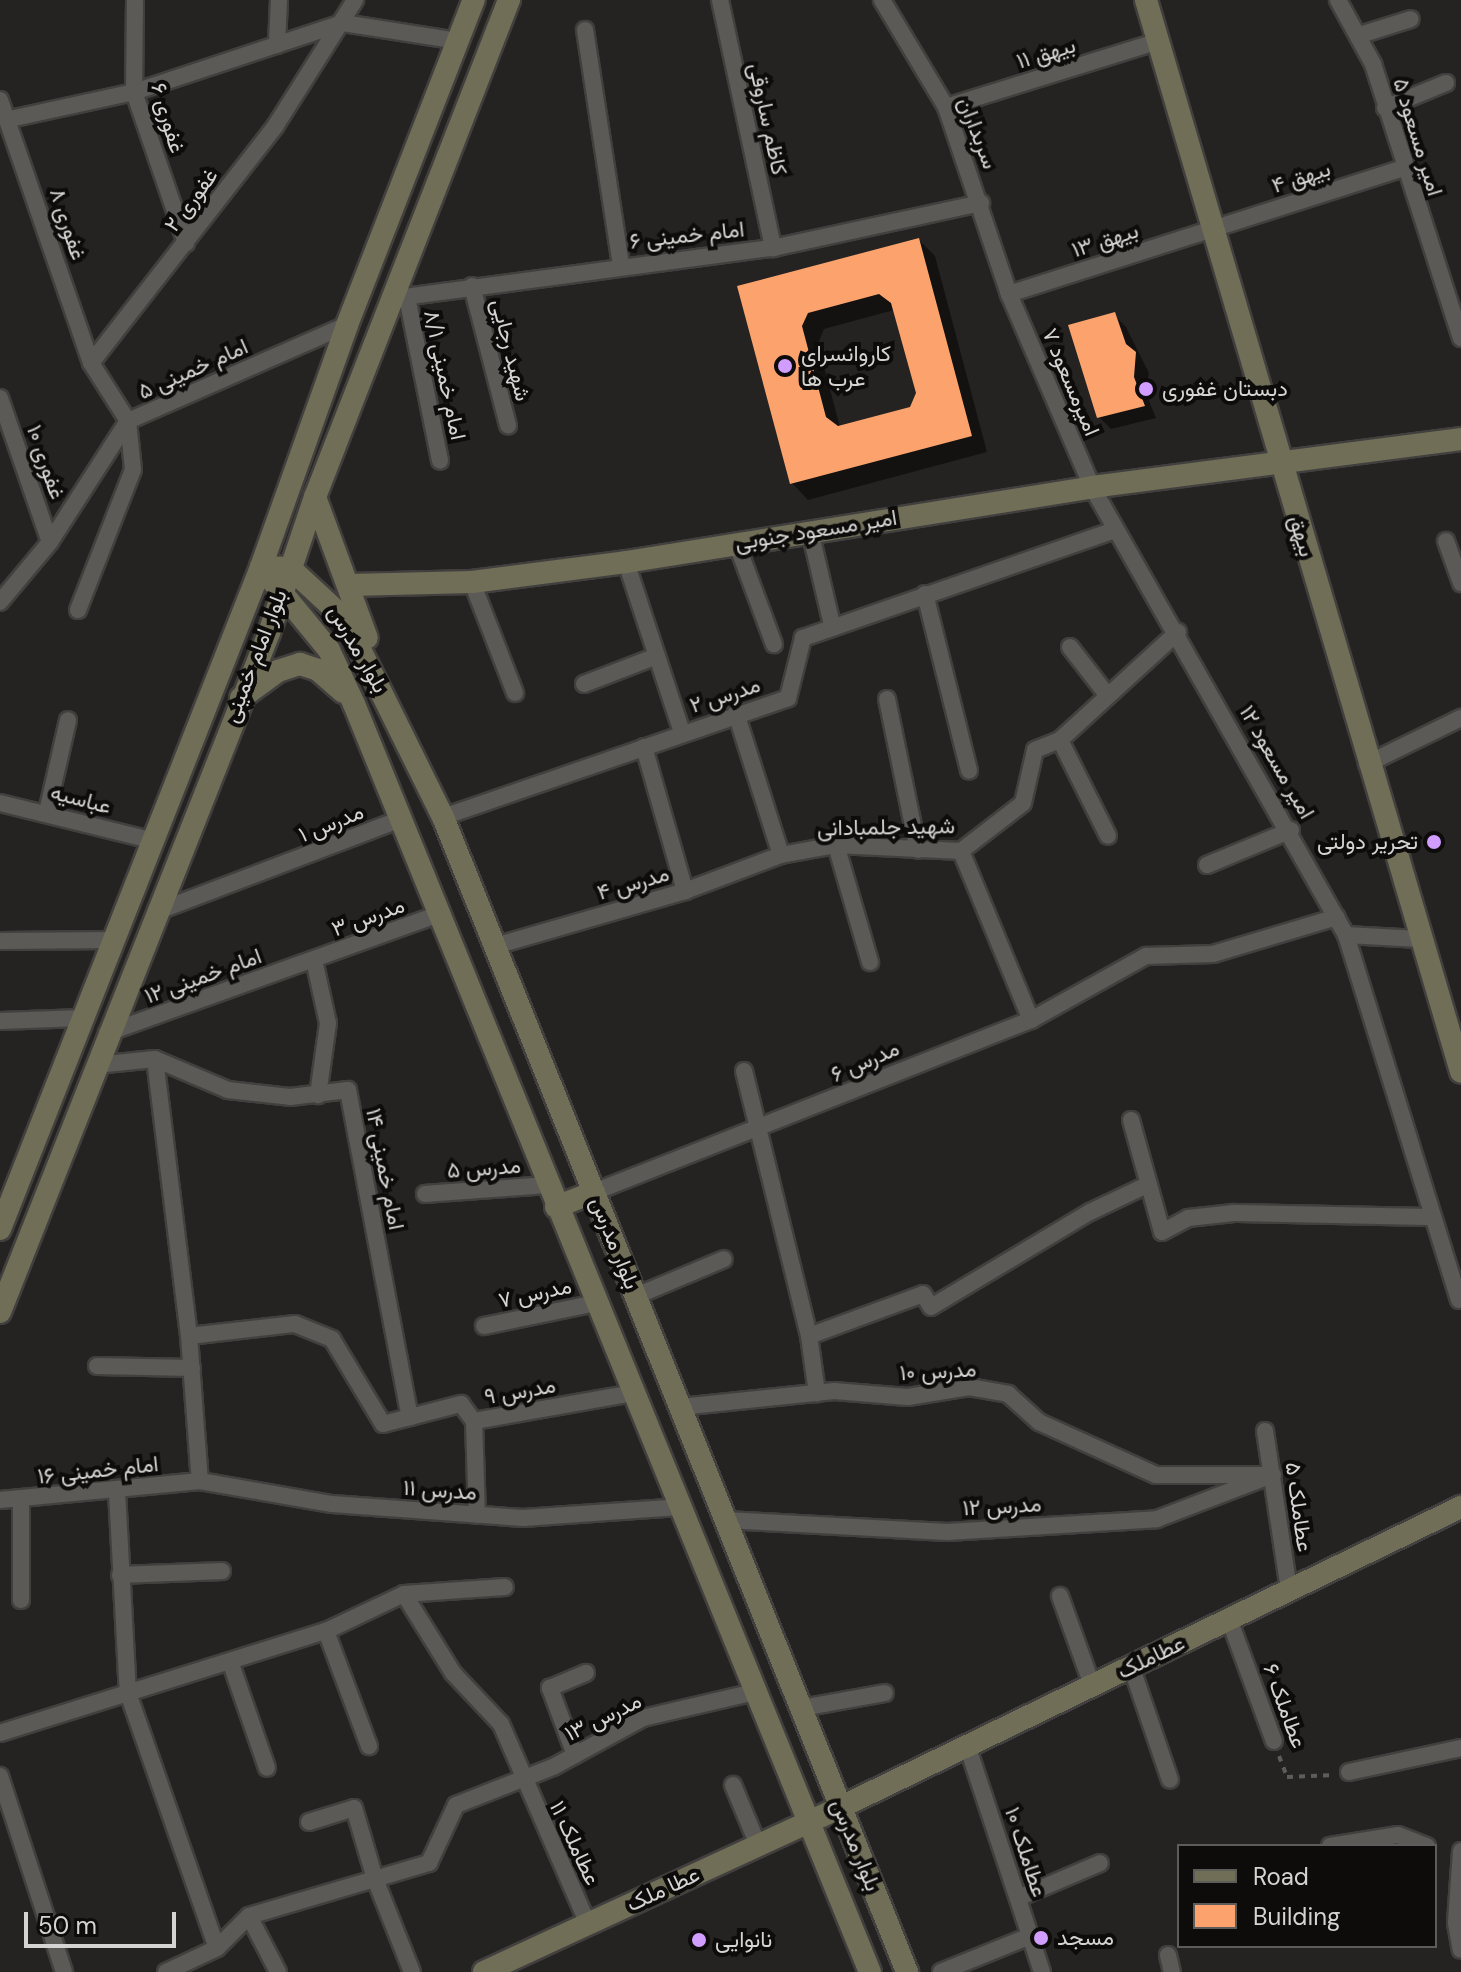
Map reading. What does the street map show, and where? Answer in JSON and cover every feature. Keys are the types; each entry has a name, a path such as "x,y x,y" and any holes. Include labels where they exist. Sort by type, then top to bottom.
{"main road":[{"name":"بلوار امام خمینی","path":"0,1229 261,567 347,325 474,0"},
{"name":"بلوار امام خمینی","path":"0,1312 239,699 269,633 279,595 315,497 401,297 429,210 509,0"},
{"name":"بیهق","path":"1146,0 1367,764 1461,1072"},
{"path":"398,194 429,210"},
{"name":"امیر مسعود جنوبی","path":"350,585 472,582 626,562 1092,487 1461,439"},
{"path":"315,497 350,585 386,696"},
{"path":"261,567 290,568"},
{"name":"بلوار مدرس","path":"261,567 279,595 329,650 354,704 398,820 870,1972"},
{"name":"بلوار مدرس","path":"290,568 345,619 386,696 443,817 907,1972"},
{"path":"213,687 239,699 278,671 300,664 330,678 354,704"},
{"path":"556,1207 594,1192"},
{"name":"عطاملک","path":"841,1807 1461,1507"},
{"name":"عطا ملک","path":"484,1972 841,1807"}],"street":[{"name":"غفوری ۶","path":"135,0 134,92 186,243"},
{"path":"277,45 279,0"},
{"name":"غفوری ۲","path":"91,363 276,125 355,0"},
{"name":"کاظم ساروقی","path":"720,0 773,248"},
{"name":"سربداران","path":"882,0 946,107 981,203 1009,294"},
{"name":"امیر مسعود ۵","path":"1338,0 1360,35 1461,338"},
{"path":"1360,35 1411,19"},
{"path":"10,119 134,92 343,23 458,41"},
{"path":"585,30 621,264"},
{"name":"بیهق ۱۱","path":"946,107 1159,41"},
{"path":"1385,108 1446,83"},
{"name":"غفوری ۸","path":"0,100 10,119 91,363"},
{"name":"بیهق ۴","path":"1213,229 1403,168"},
{"name":"امام خمینی ۶","path":"401,297 621,264 773,248 981,203"},
{"name":"بیهق ۱۳","path":"1009,294 1213,229"},
{"name":"شهید رجایی","path":"472,286 508,425"},
{"name":"امیرمسعود ۷","path":"1009,294 1092,487"},
{"name":"امام خمینی ۸/۱","path":"401,297 440,461"},
{"name":"امام خمینی ۵","path":"0,602 50,542 128,421 347,325"},
{"path":"78,610 133,470 128,421 91,363"},
{"name":"غفوری ۱۰","path":"0,398 50,542"},
{"name":"امیر مسعود ۱۲","path":"1092,487 1291,830 1346,935 1459,1300"},
{"name":"مدرس ۲","path":"443,817 736,713 788,698 803,638 832,625 1115,530"},
{"path":"810,531 832,625"},
{"path":"1446,541 1461,583"},
{"path":"736,542 774,644"},
{"path":"626,562 682,732"},
{"path":"472,582 515,693"},
{"path":"925,594 969,771"},
{"name":"شهید جلمبادانی","path":"781,855 836,845 961,851 1023,803 1035,750 1060,740 1178,632"},
{"path":"1070,647 1108,696"},
{"path":"584,684 657,656"},
{"path":"887,699 918,850"},
{"path":"736,713 781,855"},
{"path":"1367,764 1461,718"},
{"path":"47,812 68,720"},
{"path":"1060,740 1108,836"},
{"path":"644,747 685,891"},
{"name":"عباسیه","path":"0,803 47,812 151,840"},
{"name":"مدرس ۱","path":"156,912 398,820"},
{"path":"1207,865 1291,830"},
{"path":"836,845 870,962"},
{"path":"961,851 1031,1020"},
{"name":"مدرس ۴","path":"495,946 685,891 781,855"},
{"name":"مدرس ۳","path":"314,960 437,915"},
{"name":"مدرس ۶","path":"594,1192 760,1130 909,1065 1031,1020 1146,956 1213,954 1337,917"},
{"path":"1346,935 1420,939"},
{"path":"0,941 112,940"},
{"path":"314,960 328,1023 318,1095"},
{"name":"امام خمینی ۱۲","path":"107,1033 314,960"},
{"path":"0,1021 82,1018"},
{"path":"96,1065 155,1059 189,1336 200,1481"},
{"name":"امام خمینی ۱۴","path":"155,1059 194,1080 228,1090 318,1095 348,1090 410,1417"},
{"path":"744,1071 809,1336 817,1393"},
{"path":"1131,1120 1162,1232 1188,1218 1234,1213 1432,1217"},
{"path":"809,1336 923,1294 931,1307 1090,1212 1149,1184"},
{"name":"مدرس ۵","path":"425,1194 547,1185"},
{"path":"636,1296 724,1259"},
{"name":"مدرس ۷","path":"484,1326 596,1303"},
{"name":"مدرس ۹","path":"189,1336 295,1324 332,1339 383,1424 461,1404 474,1421 633,1393"},
{"path":"97,1366 192,1368"},
{"name":"مدرس ۱۰","path":"680,1407 817,1393 908,1397 969,1387 1008,1394 1039,1422 1156,1475 1273,1475"},
{"path":"474,1421 477,1515"},
{"name":"عطاملک ۵","path":"1265,1431 1289,1590"},
{"name":"مدرس ۱۲","path":"726,1520 947,1532 1157,1519 1273,1475"},
{"name":"امام خمینی ۱۶","path":"0,1500 117,1492 200,1481"},
{"name":"مدرس ۱۱","path":"200,1481 332,1504 523,1518 679,1507"},
{"path":"117,1492 128,1693 217,1948"},
{"path":"21,1500 21,1600"},
{"path":"120,1575 222,1571"},
{"path":"0,1733 326,1631 404,1594 505,1587"},
{"name":"عطاملک ۱۱","path":"404,1594 453,1673 501,1724 521,1781 588,1924"},
{"path":"1060,1596 1092,1685"},
{"name":"عطاملک ۶","path":"1229,1619 1274,1741"},
{"path":"326,1631 369,1746"},
{"path":"230,1661 267,1768"},
{"path":"1131,1666 1170,1780"},
{"path":"575,1755 550,1688 586,1673"},
{"name":"مدرس ۱۳","path":"249,1916 429,1863 456,1805 521,1781 643,1718 755,1692"},
{"path":"802,1708 885,1693"},
{"name":"عطاملک ۱۰","path":"967,1745 1042,1972"},
{"path":"1349,1772 1461,1748"},
{"path":"0,1776 64,1972"},
{"path":"733,1785 758,1845"},
{"path":"309,1822 354,1808 375,1879 412,1972"},
{"path":"1342,1844 1398,1835 1422,1844"},
{"path":"1437,1850 1461,1852 1456,1923 1461,1950"},
{"path":"1018,1898 1100,1863"},
{"path":"166,1972 217,1948 249,1916 278,1972"},
{"path":"941,1972 1030,1936"}],"path":[{"name":"عطاملک ۶","path":"1274,1741 1287,1777 1307,1780 1349,1772"}],"building":[{"name":"کاروانسرای عرب ها","path":"919,238 972,436 790,484 737,286","holes":["879,294 891,303 916,393 910,407 838,426 826,417 802,326 808,313"]},
{"path":"1115,312 1126,344 1136,352 1134,377 1145,406 1097,418 1068,325"}],"place":[{"name":"کاروانسرای عرب ها","path":"785,366"},
{"name":"دبستان غفوری","path":"1146,389"},
{"name":"تحریر دولتی","path":"1434,842"},
{"name":"مسجد","path":"1041,1938"},
{"name":"نانوایی","path":"699,1940"}]}
